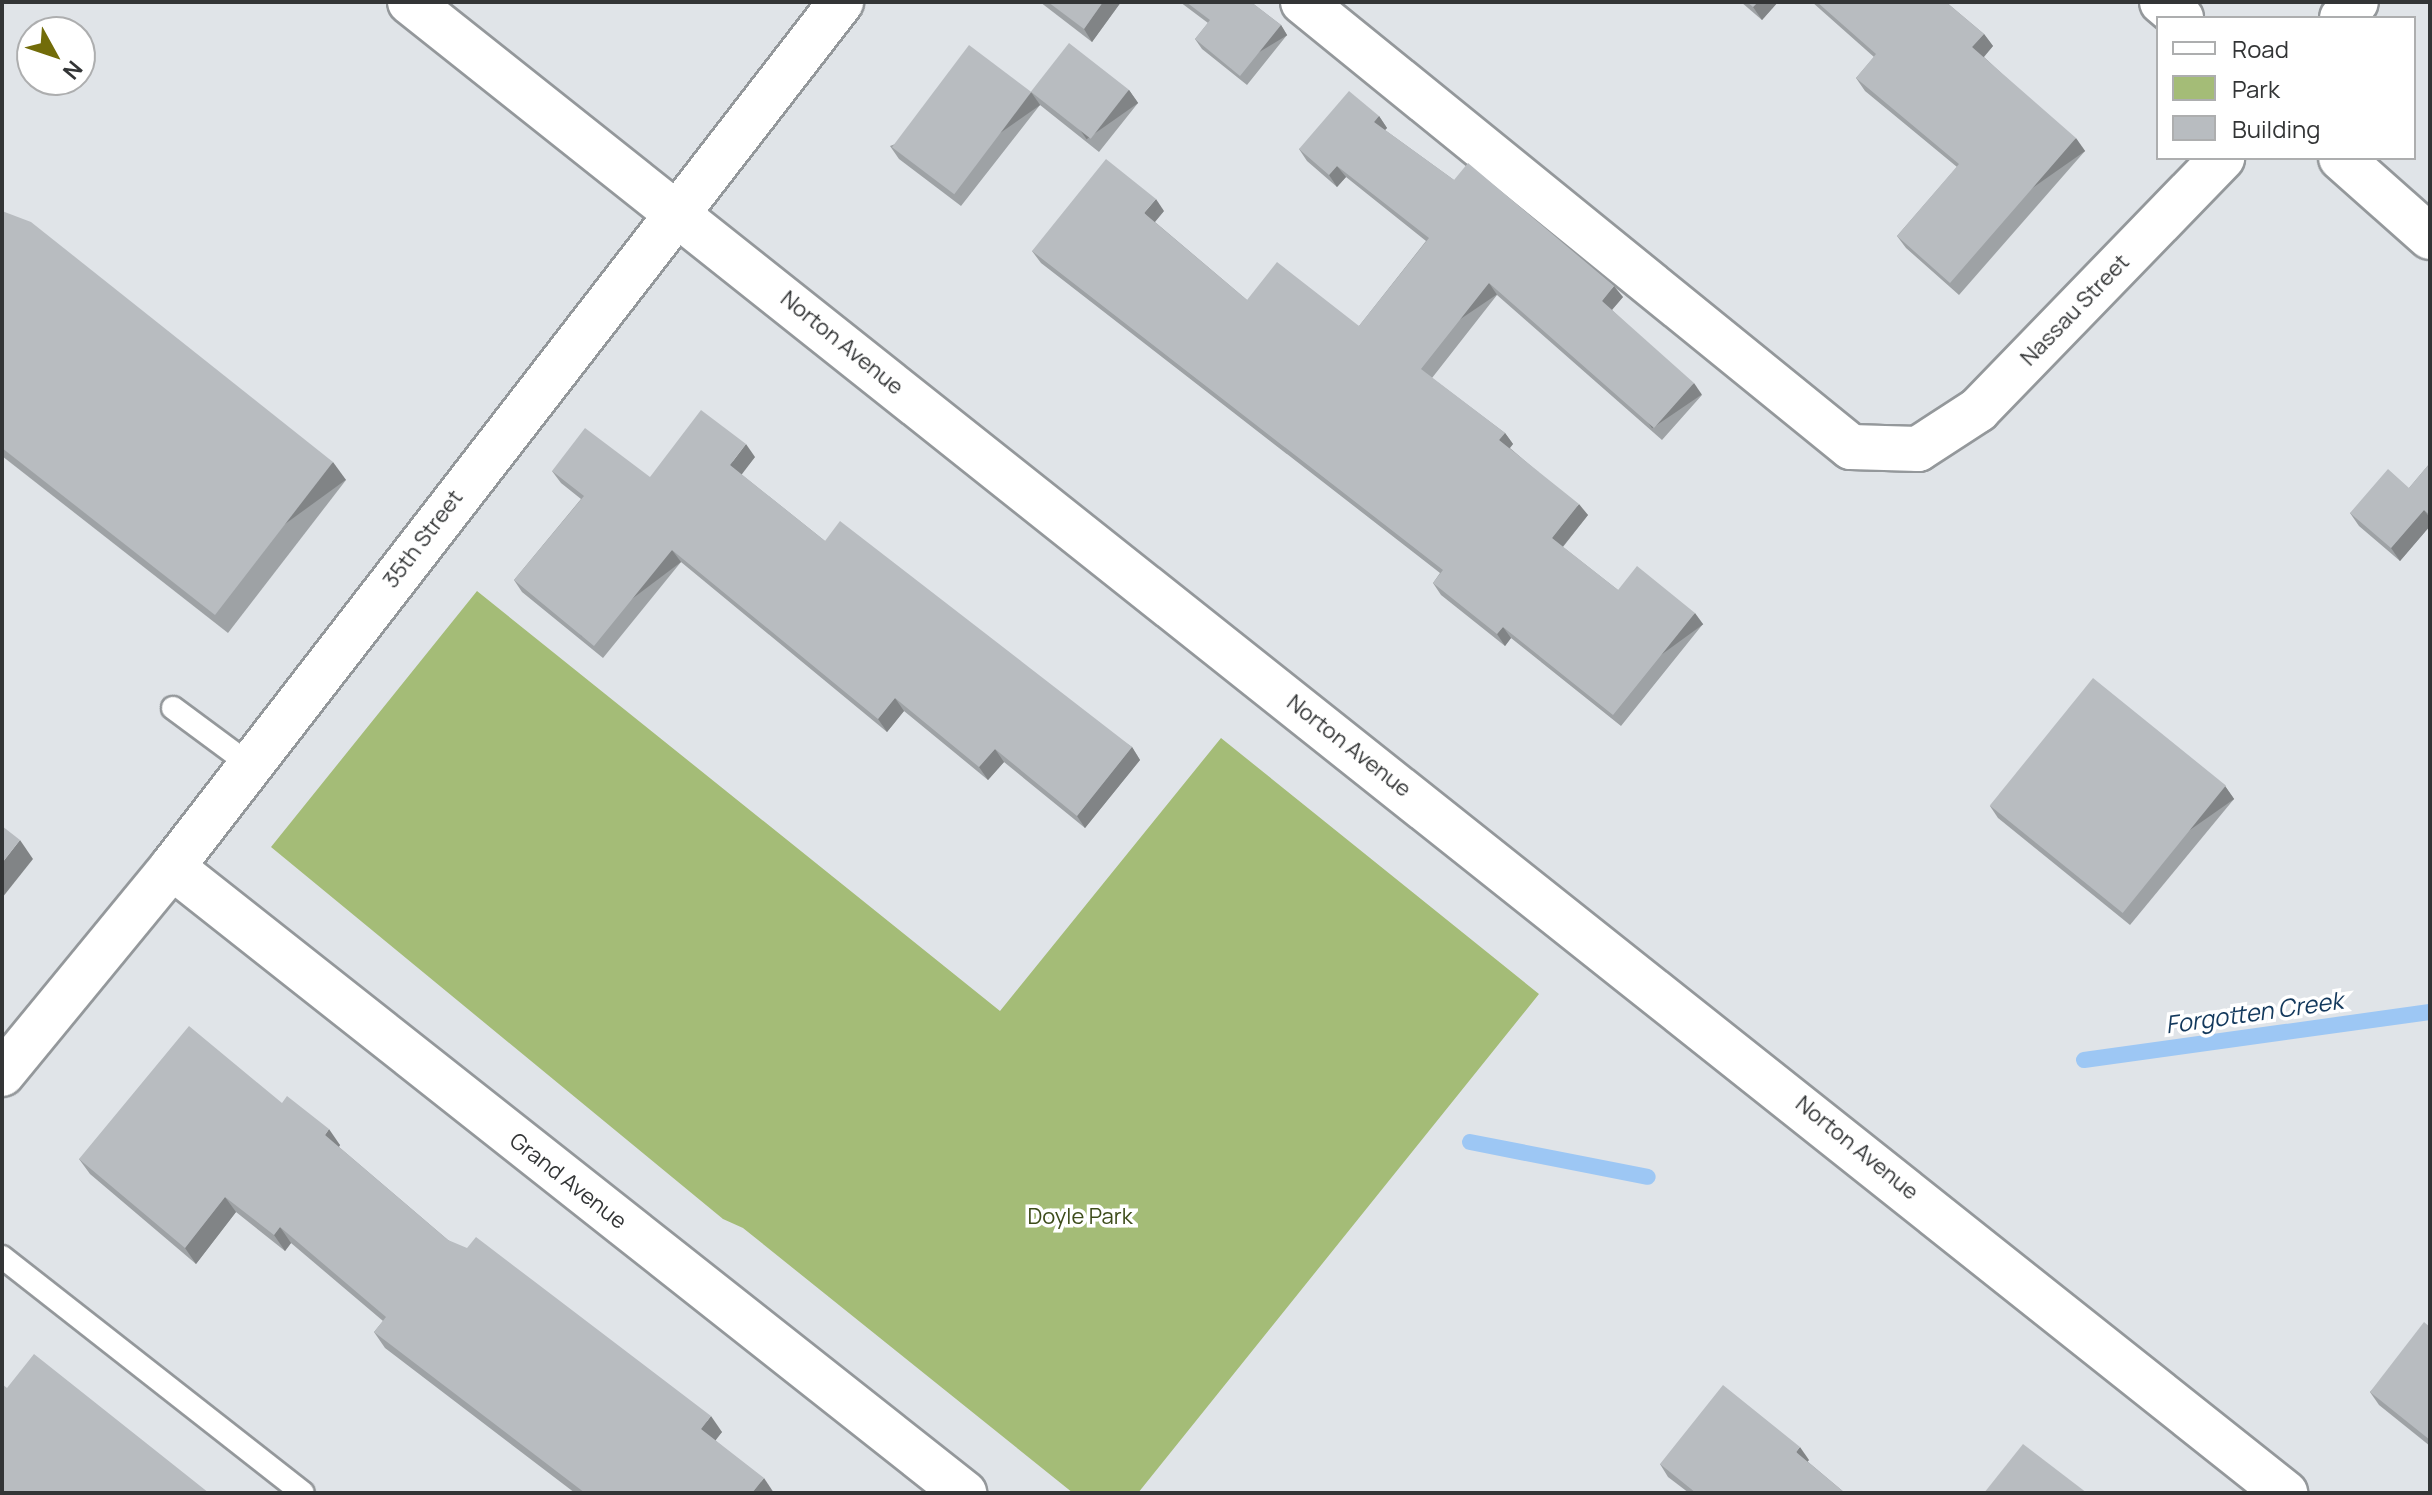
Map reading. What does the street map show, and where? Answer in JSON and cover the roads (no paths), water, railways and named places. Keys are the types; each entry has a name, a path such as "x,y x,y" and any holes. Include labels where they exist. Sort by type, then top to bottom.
{"street":[{"name":"Norton Avenue","path":"410,2 2285,1493"},
{"name":"35th Street","path":"2,1074 172,867 675,210 841,2"},
{"name":"Nassau Street","path":"1303,2 1851,447 1918,449 1978,410 2220,160"},
{"path":"2162,2 2179,16"},
{"path":"2343,160 2430,237"},
{"name":"Grand Avenue","path":"172,867 964,1493"}],"lane":[{"path":"173,708 250,765"},
{"path":"2,1257 303,1493"}],"waterway":[{"name":"Forgotten Creek","path":"2084,1060 2430,1012"},
{"name":"Forgotten Creek","path":"1470,1142 1648,1177"}],"park label":[{"name":"Doyle Park","path":"1080,1217"}]}
